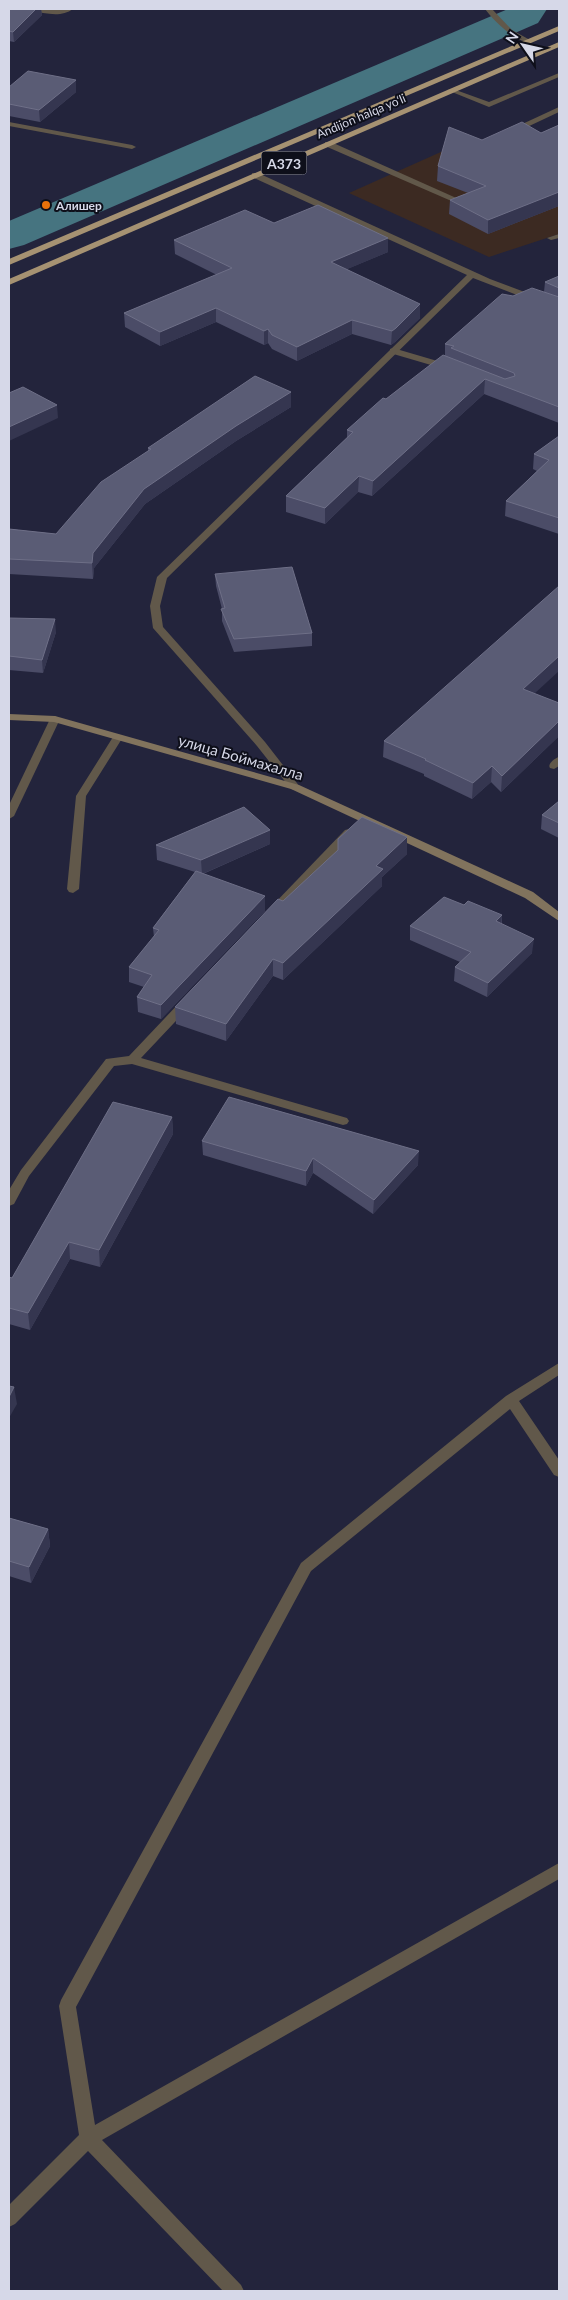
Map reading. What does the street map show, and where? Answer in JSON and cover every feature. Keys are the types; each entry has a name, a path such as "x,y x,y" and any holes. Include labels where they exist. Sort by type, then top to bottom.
{"highway":[{"name":"Andijon halqa yo‘li","path":"9,262 559,28"},
{"name":"Andijon halqa yo‘li","path":"9,282 557,46"}],"main road":[{"name":"улица Боймахалла","path":"9,717 55,719 295,787 529,895 559,917"}],"street":[{"path":"31,9 53,12 70,9"},
{"path":"488,9 510,31 528,41"},
{"path":"498,19 501,9"},
{"path":"452,90 489,105 559,76"},
{"path":"522,126 559,109"},
{"path":"9,124 132,147"},
{"path":"328,144 458,201"},
{"path":"255,175 472,274 559,308"},
{"path":"550,238 559,236"},
{"path":"295,787 261,744 158,628 155,606 162,577 472,274"},
{"path":"393,351 438,363 456,370"},
{"path":"9,816 55,719"},
{"path":"73,889 81,796 118,737"},
{"path":"268,918 362,818"},
{"path":"132,1060 193,996"},
{"path":"9,1201 25,1173 110,1062 132,1060 343,1121"},
{"path":"235,2291 88,2138 67,2006 306,1567 511,1400 559,1368"},
{"path":"511,1400 559,1471"},
{"path":"9,2218 88,2138 557,1875"}],"shaded area":[{"path":"470,139 559,177 559,234 489,257 349,193"}],"building":[{"path":"9,9 36,9 13,32 9,31"},
{"path":"28,71 76,80 39,110 9,104 9,87"},
{"path":"522,122 541,133 559,125 559,192 488,220 450,200 486,186 438,166 449,127 482,140"},
{"path":"318,205 388,238 331,262 420,304 392,331 352,320 297,347 272,335 268,329 264,331 216,308 160,332 124,313 232,268 174,240 245,210 274,223"},
{"path":"559,276 559,288 545,282"},
{"path":"532,288 559,297 559,407 485,379 373,481 359,476 325,508 286,496 353,432 347,430 383,398 386,399 443,355 505,379 515,376 514,373 451,348 454,346 445,344 502,294 513,296"},
{"path":"255,376 291,392 236,426 144,489 93,553 92,563 9,559 9,529 56,534 101,482"},
{"path":"23,387 57,405 9,427 9,393"},
{"path":"559,436 559,518 506,501 549,460 534,454"},
{"path":"292,567 312,633 234,639 221,609 225,608 215,574"},
{"path":"559,586 559,656 523,689 559,703 559,721 502,776 492,766 473,783 426,759 384,741"},
{"path":"9,618 55,619 42,660 9,656"},
{"path":"559,801 559,823 542,815"},
{"path":"244,807 270,830 201,860 156,845"},
{"path":"362,817 407,837 376,866 383,869 283,963 273,959 226,1024 175,1007 278,899 283,901 338,850 338,839"},
{"path":"196,871 265,896 161,1005 137,997 152,975 129,967 159,930 153,928"},
{"path":"444,897 464,905 468,901 502,915 496,921 534,939 488,983 455,967 471,952 410,926"},
{"path":"229,1097 419,1151 374,1200 313,1158 306,1171 202,1141"},
{"path":"113,1102 172,1117 99,1250 69,1242 28,1313 9,1308 9,1277 12,1278"},
{"path":"9,1386 14,1387 9,1397"},
{"path":"9,1518 48,1529 29,1567 9,1561"}],"waterway":[{"path":"9,236 525,15 529,9"}],"place":[{"name":"Алишер","path":"46,205"}]}
